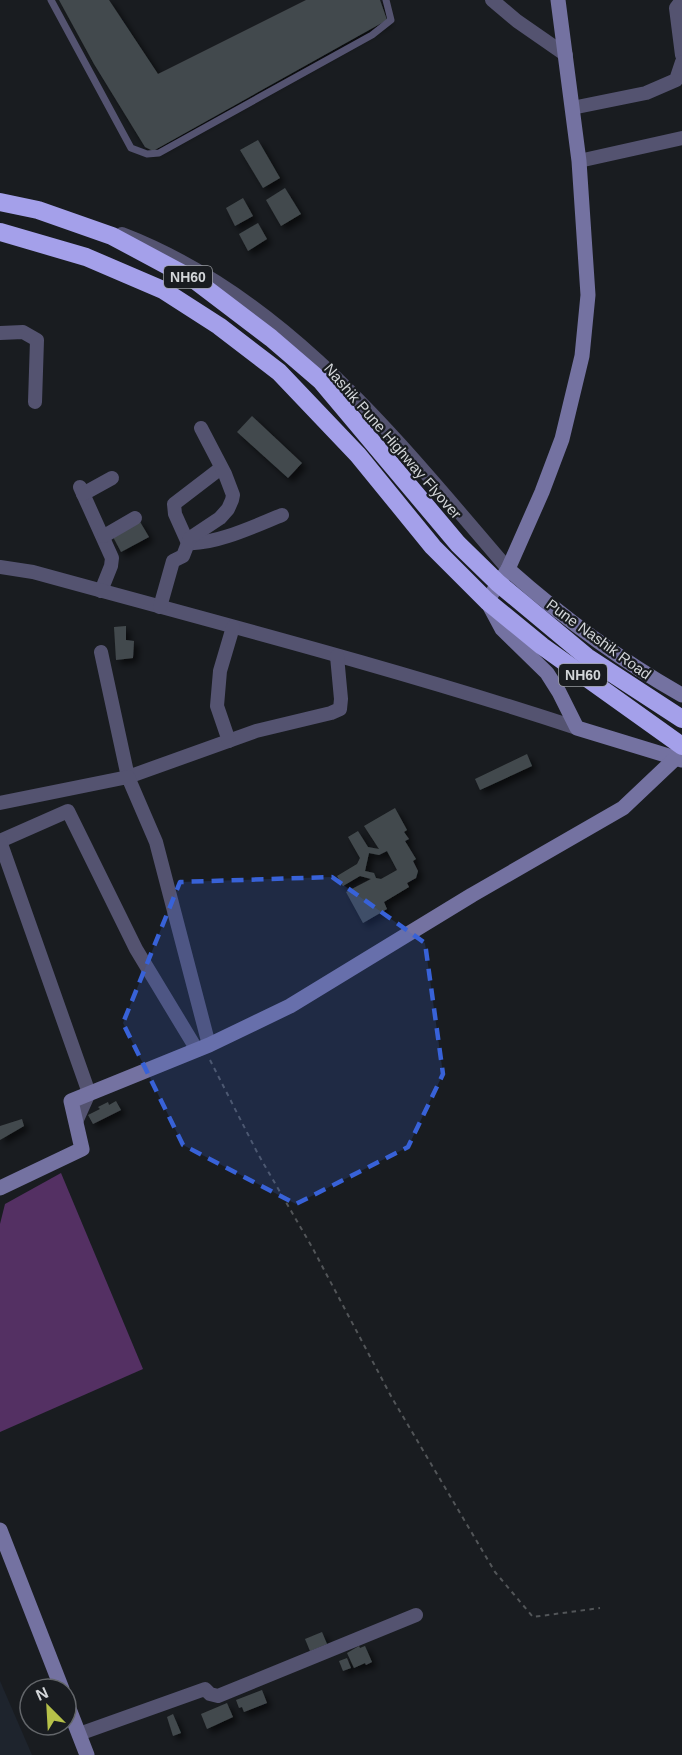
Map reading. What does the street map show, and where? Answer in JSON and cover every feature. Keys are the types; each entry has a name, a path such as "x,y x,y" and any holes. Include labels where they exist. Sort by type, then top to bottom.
{"highway":[{"name":"Nashik Pune Highway Flyover","path":"0,202 38,210 112,236 196,281 321,381 458,544 503,576"},
{"name":"NH60","path":"0,232 86,257 163,290 228,332 279,372 358,455 433,547 487,601 681,754"},
{"name":"Pune Nashik Road","path":"503,576 587,657 682,719"}],"street":[{"path":"492,0 517,21 566,55"},
{"path":"558,0 579,161 588,295 582,356 562,439 542,492 503,576 487,601 502,629 547,673 560,692 577,728"},
{"path":"682,0 676,8 682,55"},
{"path":"572,108 646,93 676,80 682,62"},
{"path":"579,161 682,138"},
{"path":"0,195 65,211 158,247 241,298 313,355 382,423 503,576 539,597 597,639 682,695"},
{"path":"0,333 23,332 36,340 34,402"},
{"path":"160,607 173,561 183,556 190,538 220,518 231,503 233,495 201,429"},
{"path":"188,543 175,513 174,504 221,468"},
{"path":"101,591 108,576 112,558 104,536 81,491 112,478"},
{"path":"188,543 204,543 282,515"},
{"path":"104,536 135,518"},
{"path":"0,567 33,572 233,627 577,728 681,754"},
{"path":"229,741 217,706 220,671 233,627"},
{"path":"101,652 128,777 156,842 203,1047"},
{"path":"0,803 128,777 256,731 331,714 340,709 337,657"},
{"path":"0,1188 82,1149 71,1101 203,1047 290,1006 623,808 681,754"},
{"path":"88,1094 0,841 68,811 136,949 203,1047"},
{"path":"0,1530 57,1677"},
{"path":"87,1755 79,1734 205,1689 210,1694 218,1696 416,1615"}],"lane":[{"path":"51,0 131,148 147,154 159,153 372,35 391,20 386,0"}],"path":[{"path":"203,1047 258,1154 312,1248 392,1398 495,1572 533,1617 600,1608"}],"highlighted area":[{"path":"332,877 425,943 443,1074 408,1147 296,1204 183,1145 123,1023 180,882"}],"shaded area":[{"path":"61,1173 143,1369 0,1432 0,1224 5,1204"},
{"path":"0,1681 18,1723 18,1737 24,1737 32,1755 0,1755"}],"building":[{"path":"59,0 109,0 158,74 306,0 380,0 387,20 153,151 145,147 94,64"},
{"path":"258,140 280,178 263,188 240,150"},
{"path":"285,188 301,214 281,226 266,200"},
{"path":"243,198 253,216 235,226 226,208"},
{"path":"258,223 267,239 248,251 239,234"},
{"path":"252,416 302,463 288,478 237,432"},
{"path":"139,520 149,537 121,552 112,535"},
{"path":"126,626 126,640 134,641 133,658 116,660 114,627"},
{"path":"527,754 532,766 480,790 475,779"},
{"path":"395,808 407,830 404,832 409,839 405,841 416,859 413,861 418,871 416,878 407,883 409,887 384,902 387,909 363,923 346,892 371,879 360,876 343,886 337,876 357,864 360,858 348,837 358,831 368,847 379,849 364,826","holes":["387,851 397,870 381,879 376,878 374,873 365,871 369,853 379,855"]},
{"path":"116,1101 121,1110 93,1124 88,1115 108,1102 109,1105"},
{"path":"22,1119 24,1126 0,1140 0,1126"},
{"path":"322,1632 327,1644 310,1651 305,1639"},
{"path":"359,1646 360,1648 365,1646 372,1662 354,1668 347,1653"},
{"path":"347,1658 351,1668 343,1671 339,1661"},
{"path":"262,1690 267,1703 244,1712 242,1707 239,1708 236,1700"},
{"path":"227,1703 233,1717 207,1729 201,1714"},
{"path":"173,1714 181,1733 173,1736 167,1717"}]}
